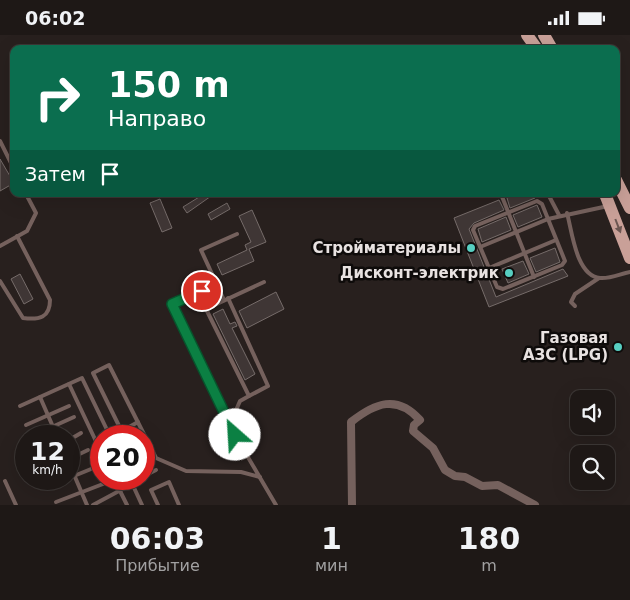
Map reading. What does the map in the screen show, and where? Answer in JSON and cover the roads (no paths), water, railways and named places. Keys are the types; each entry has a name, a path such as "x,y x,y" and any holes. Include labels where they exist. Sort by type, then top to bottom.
{"main road":[{"path":"620,188 630,208"},
{"path":"607,200 630,258"}],"street":[{"path":"352,505 352,422 370,407 385,404 402,405 420,420 414,425 413,431 433,448 446,470 455,476 465,477 482,486 498,485 535,505"}],"lane":[{"path":"0,141 10,161"},
{"path":"0,245 27,231 36,213 28,197"},
{"path":"502,197 534,277"},
{"path":"550,197 559,215"},
{"path":"480,247 548,219 607,200"},
{"path":"537,201 542,204 565,261 562,265 503,289 497,287 473,230 475,225 509,212 537,201"},
{"path":"568,213 581,265 588,275 599,278"},
{"path":"230,424 240,401 268,386 226,299 216,285 201,250 236,235"},
{"path":"0,281 23,318 40,318 47,315 50,309 50,300 17,236"},
{"path":"489,269 556,240"},
{"path":"575,306 571,302 575,294 599,278 630,272"},
{"path":"249,396 206,309 264,282"},
{"path":"216,285 172,304 230,424 276,505"},
{"path":"119,425 93,373 109,365 156,458 186,471 241,472 260,477"},
{"path":"20,406 82,378 105,425"},
{"path":"68,384 90,429"},
{"path":"40,397 52,425"},
{"path":"26,425 69,406"},
{"path":"59,425 74,417"},
{"path":"133,425 138,422"},
{"path":"80,455 88,450"},
{"path":"5,481 16,505"},
{"path":"158,505 152,490 169,482 180,505"},
{"path":"80,489 87,505"},
{"path":"56,502 90,490"},
{"path":"135,490 142,505"},
{"path":"93,505 120,491 127,505"}],"place":[{"name":"Стройматериалы","path":"471,248"},
{"name":"Дисконт-электрик","path":"509,273"},
{"name":"Газовая АЗС (LPG)","path":"618,347"}]}
